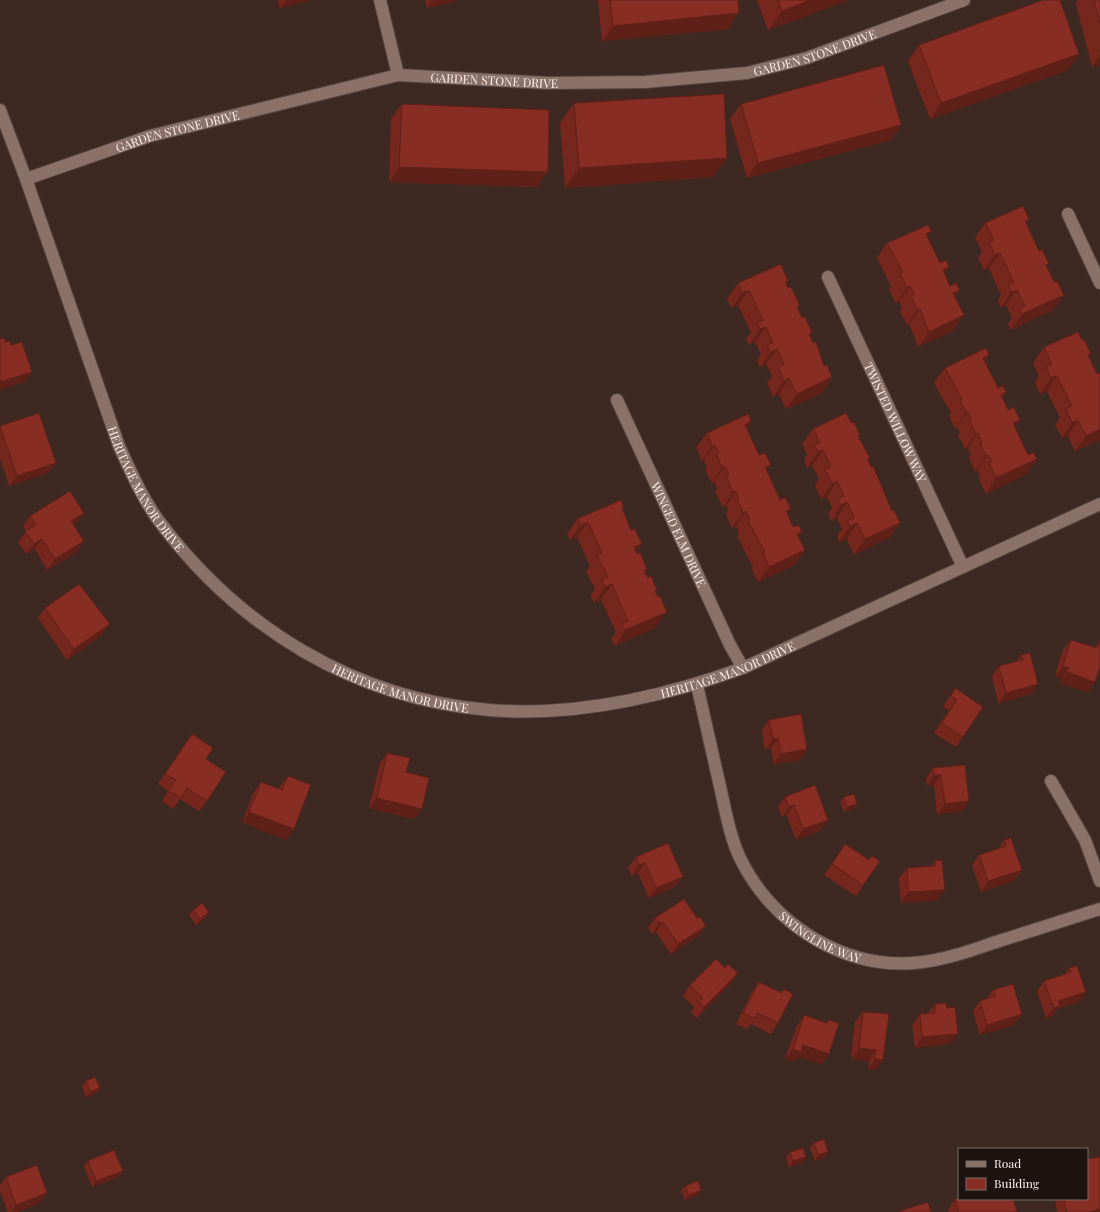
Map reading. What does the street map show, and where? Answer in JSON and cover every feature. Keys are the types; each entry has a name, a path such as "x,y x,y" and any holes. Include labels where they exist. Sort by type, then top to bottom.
{"street":[{"path":"380,0 398,76"},
{"name":"GARDEN STONE DRIVE","path":"26,179 150,136 398,76 548,83 630,82 747,73 807,58 964,0"},
{"name":"HERITAGE MANOR DRIVE","path":"0,110 26,179 119,446 136,483 158,520 212,583 277,636 320,662 361,680 404,694 454,706 483,710 531,711 598,706 697,685 743,668 1100,504"},
{"path":"1068,214 1100,283"},
{"name":"TWISTED WILLOW WAY","path":"828,277 963,567"},
{"name":"WINGED ELM DRIVE","path":"616,400 730,645 743,668"},
{"name":"SWINGLINE WAY","path":"697,685 730,829 740,858 754,881 772,905 810,937 856,956 878,962 901,964 923,962 952,956 1100,909"},
{"path":"1051,781 1085,840 1100,881"}],"building":[{"path":"610,0 738,0 739,13 613,26"},
{"path":"778,0 810,0 782,11"},
{"path":"1043,0 1060,0 1079,54 941,103 919,45"},
{"path":"1094,0 1100,0 1100,24"},
{"path":"884,65 901,125 758,163 741,104"},
{"path":"724,94 727,158 579,168 574,103"},
{"path":"402,104 549,110 548,172 399,167"},
{"path":"1023,206 1029,219 1025,221 1039,251 1042,249 1049,264 1046,265 1054,282 1057,281 1064,295 1022,314 1019,309 1025,306 1017,290 1011,292 1008,285 1014,283 1000,253 995,255 989,242 994,240 985,223"},
{"path":"928,225 931,231 926,234 940,263 946,260 949,267 943,270 950,286 956,283 960,290 953,293 964,315 929,332 920,309 917,310 911,296 914,294 910,286 907,288 900,273 903,272 887,243"},
{"path":"781,264 788,281 785,282 788,288 791,287 800,306 797,307 802,318 805,317 812,332 809,334 813,343 816,342 824,366 827,365 832,377 797,394 789,378 784,381 778,367 784,364 777,349 771,352 767,345 773,343 766,327 760,329 757,323 763,320 749,290 742,293 738,283"},
{"path":"1078,332 1082,340 1084,339 1091,354 1088,355 1097,374 1099,373 1100,375 1100,429 1086,436 1078,420 1072,423 1066,409 1072,406 1057,376 1051,378 1046,367 1052,364 1044,347"},
{"path":"4,338 5,342 10,341 11,345 22,342 32,372 0,382 0,339"},
{"path":"986,348 989,355 983,358 998,388 1003,386 1006,392 1001,395 1008,410 1014,407 1020,420 1013,423 1028,455 1033,452 1037,459 996,478 989,463 992,462 988,455 986,456 980,443 982,442 978,433 976,434 969,419 971,418 968,412 966,413 960,400 962,399 945,368"},
{"path":"39,413 56,463 17,476 0,426"},
{"path":"846,413 851,423 854,422 860,435 858,436 870,458 868,459 871,467 873,466 892,511 894,510 900,523 865,539 857,523 850,527 847,521 854,518 847,502 841,505 838,499 844,496 837,481 832,484 825,469 831,467 823,450 818,452 814,445 820,443 813,429"},
{"path":"748,414 751,421 745,425 759,455 765,453 771,465 765,467 780,500 785,497 791,509 786,511 793,527 799,525 802,532 797,534 805,550 769,567 763,553 765,552 748,521 750,520 746,511 743,513 737,499 739,498 736,491 733,492 726,476 729,475 725,466 722,467 716,454 719,453 715,445 712,446 707,433"},
{"path":"70,491 84,513 71,521 84,541 55,559 42,539 34,544 25,531 36,525 30,516"},
{"path":"621,500 624,507 622,508 631,530 635,529 642,544 634,547 637,554 640,552 647,569 644,570 648,578 651,576 657,590 655,591 658,597 660,596 667,612 625,630 622,623 628,621 612,584 605,587 602,580 608,577 597,556 602,553 588,522 581,525 577,519"},
{"path":"79,584 110,624 74,649 45,608"},
{"path":"1071,640 1097,648 1099,642 1100,643 1100,667 1095,682 1067,672 1069,668 1063,666"},
{"path":"1030,653 1038,684 1006,693 999,666 1023,660 1021,655"},
{"path":"955,688 983,707 963,737 942,723 957,700 951,696"},
{"path":"801,714 807,749 781,754 778,738 773,739 769,720"},
{"path":"192,734 213,748 206,759 226,772 207,801 187,788 181,798 169,791 176,780 165,774"},
{"path":"387,753 410,758 406,772 429,778 422,809 377,798"},
{"path":"965,765 969,801 945,804 941,775 934,775 933,768"},
{"path":"288,776 311,785 294,829 249,812 261,782 282,790"},
{"path":"815,785 828,820 803,829 794,805 789,807 785,797"},
{"path":"854,794 857,804 847,807 844,797"},
{"path":"1011,838 1022,870 988,881 979,855 1006,846 1004,840"},
{"path":"668,843 683,877 656,888 645,863 639,865 636,857"},
{"path":"845,844 869,860 872,856 880,861 863,885 832,864"},
{"path":"942,860 945,890 908,892 907,868 935,866 935,861"},
{"path":"684,899 697,918 700,917 706,926 678,944 663,922 659,923 655,918"},
{"path":"202,903 209,912 200,919 193,910"},
{"path":"716,959 725,968 728,964 738,973 704,1007 698,1002 703,998 690,985"},
{"path":"1077,966 1086,992 1058,1001 1060,1006 1054,1008 1044,981 1071,972 1069,968"},
{"path":"759,982 782,993 784,989 793,994 778,1023 757,1013 755,1019 743,1013"},
{"path":"1013,984 1022,1014 987,1025 980,1001 996,996 993,990"},
{"path":"946,1003 947,1008 955,1007 958,1034 922,1037 920,1014 935,1013 935,1004"},
{"path":"863,1012 889,1014 883,1060 875,1059 876,1050 859,1048"},
{"path":"804,1015 827,1023 829,1020 839,1023 829,1054 803,1045 801,1052 793,1049"},
{"path":"95,1077 100,1088 90,1092 86,1081"},
{"path":"824,1139 828,1152 818,1155 814,1143"},
{"path":"803,1148 806,1157 793,1161 790,1152"},
{"path":"114,1150 123,1171 96,1181 88,1161"},
{"path":"1100,1157 1100,1209 1087,1212 1067,1212 1064,1200 1088,1200 1088,1159"},
{"path":"37,1165 47,1193 16,1205 6,1177"},
{"path":"698,1181 701,1190 689,1195 685,1186"},
{"path":"955,1199 1013,1200 1017,1212 959,1212"},
{"path":"928,1202 931,1212 897,1212"}]}
